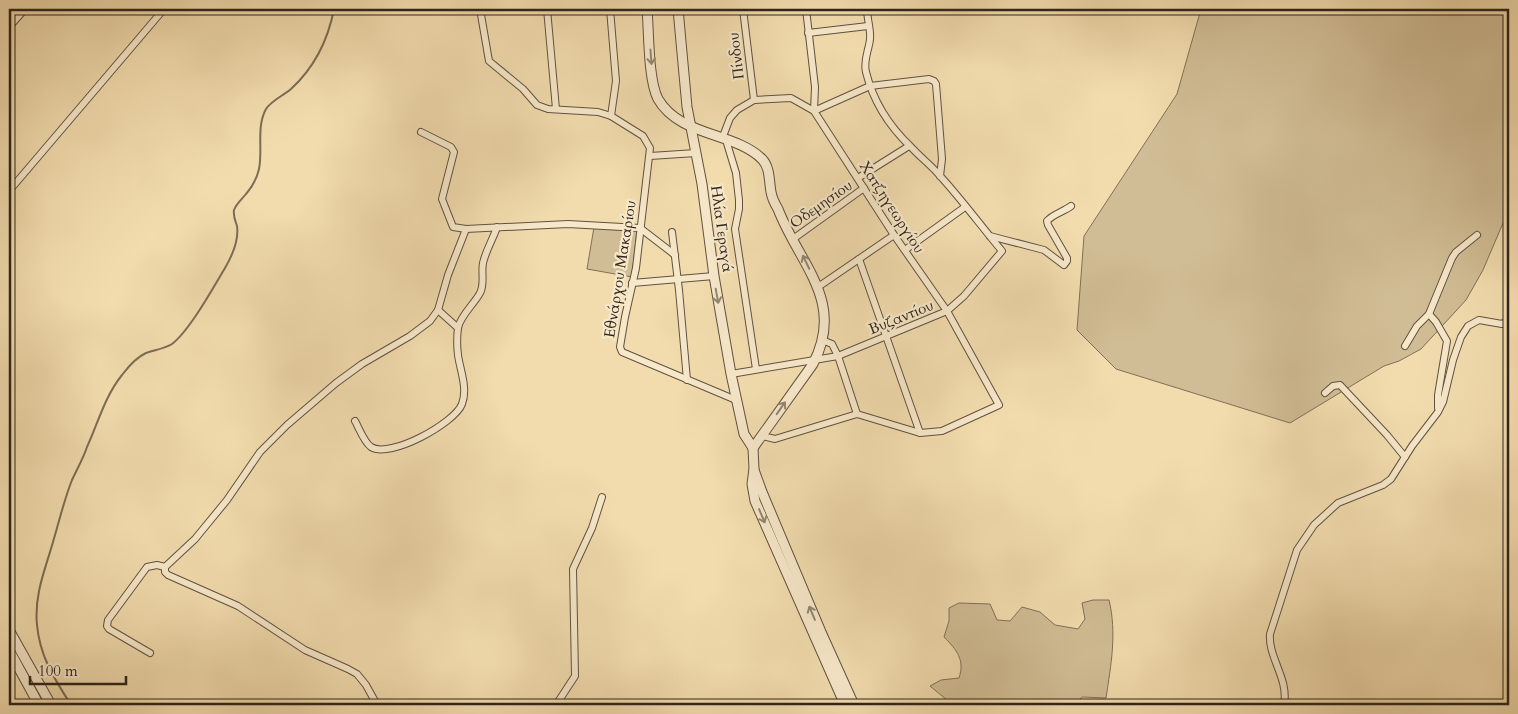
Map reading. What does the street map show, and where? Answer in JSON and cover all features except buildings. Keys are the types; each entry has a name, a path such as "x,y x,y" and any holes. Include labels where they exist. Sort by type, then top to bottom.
{"street":[{"path":"9,191 164,9"},
{"path":"480,9 489,61 523,89 538,105 556,109 588,111 611,116 643,136 650,148 650,156 696,153"},
{"path":"547,9 556,109"},
{"path":"610,9 616,81 611,116"},
{"path":"647,9 652,75 658,98 668,112 690,127 753,153 766,163 772,194 780,217 818,287 824,317 822,340 815,360 753,448 754,469 752,484 755,501 845,705"},
{"name":"Ηλία Γεραγά","path":"678,9 687,107 702,184 714,276 730,374 744,434 753,448"},
{"name":"Πίνδου","path":"743,9 754,100"},
{"path":"806,9 815,87 814,111"},
{"path":"867,9 870,42 866,53 865,65 870,86 878,106 909,146 940,176 990,236 1044,250 1064,265 1067,258 1047,221 1052,216 1064,212 1071,206"},
{"path":"9,27 21,10"},
{"path":"808,33 868,26"},
{"path":"814,111 870,86 929,78 934,81 936,89 942,159 940,176"},
{"path":"756,369 735,228 739,209 736,173 724,140 730,118 737,110 754,100 791,98 814,111"},
{"name":"Χατζηγεωργίου","path":"814,111 894,235 947,311 999,405 942,431 920,433"},
{"path":"421,132 451,147 454,152 442,198 447,215 453,226 466,229 568,224 640,228 675,255"},
{"name":"Οδεμησίου","path":"858,178 909,146"},
{"name":"Εθνάρχου Μακαρίου","path":"650,156 636,268 620,347 622,352 736,400"},
{"name":"Οδεμησίου","path":"793,240 864,188"},
{"path":"905,250 965,207"},
{"path":"355,421 369,445 373,448 386,450 408,443 453,417 462,404 464,397 458,354 458,328 480,293 482,263 497,227"},
{"path":"164,567 196,539 227,500 260,452 287,425 336,382 362,364 417,332 430,321 438,310 454,258 466,229"},
{"path":"672,232 687,380"},
{"path":"818,287 894,235"},
{"path":"1405,346 1417,326 1429,314 1452,258 1456,252 1477,235"},
{"name":"Βυζαντίου","path":"730,374 838,356 947,311 964,296 1002,251 990,236"},
{"path":"860,259 920,433"},
{"path":"632,283 714,276"},
{"path":"438,310 458,328"},
{"path":"1429,314 1447,341 1438,395 1438,412"},
{"path":"1284,705 1285,688 1269,643 1272,626 1297,550 1314,525 1327,511 1338,503 1387,483 1438,412 1443,402 1453,360 1464,331 1472,323 1479,320 1502,324 1509,320"},
{"path":"822,340 832,344 838,356 857,414"},
{"path":"1325,393 1333,386 1340,385 1405,457"},
{"path":"762,436 775,439 857,414 920,433"},
{"path":"754,469 820,632 854,705"},
{"path":"556,705 575,676 573,569 592,528 602,497"},
{"path":"150,653 107,626 108,620 141,572 147,566 156,565 164,567"},
{"path":"164,567 168,575 238,606 305,650 348,668 357,674 366,685 376,705"},
{"path":"9,630 51,705"},
{"path":"9,650 39,705"}],"shaded area":[{"path":"1201,9 1509,9 1509,209 1483,270 1466,300 1421,349 1399,361 1384,366 1290,423 1116,369 1077,330 1084,236 1177,94"},
{"path":"594,227 637,229 632,277 587,269"},
{"path":"1093,600 1109,600 1113,625 1110,673 1106,698 1082,697 1074,705 953,705 930,686 941,680 959,678 961,672 959,656 944,637 949,621 949,608 959,603 990,604 997,620 1010,621 1022,607 1040,612 1055,625 1078,629 1085,619 1082,603"}],"waterway":[{"path":"71,705 54,676 41,647 36,614 41,583 72,480 84,456 106,401 116,383 139,357 169,346 179,338 201,308 228,263 237,237 234,210 252,185 259,169 260,131 263,116 268,106 291,89 314,62 324,42 334,9"}]}
